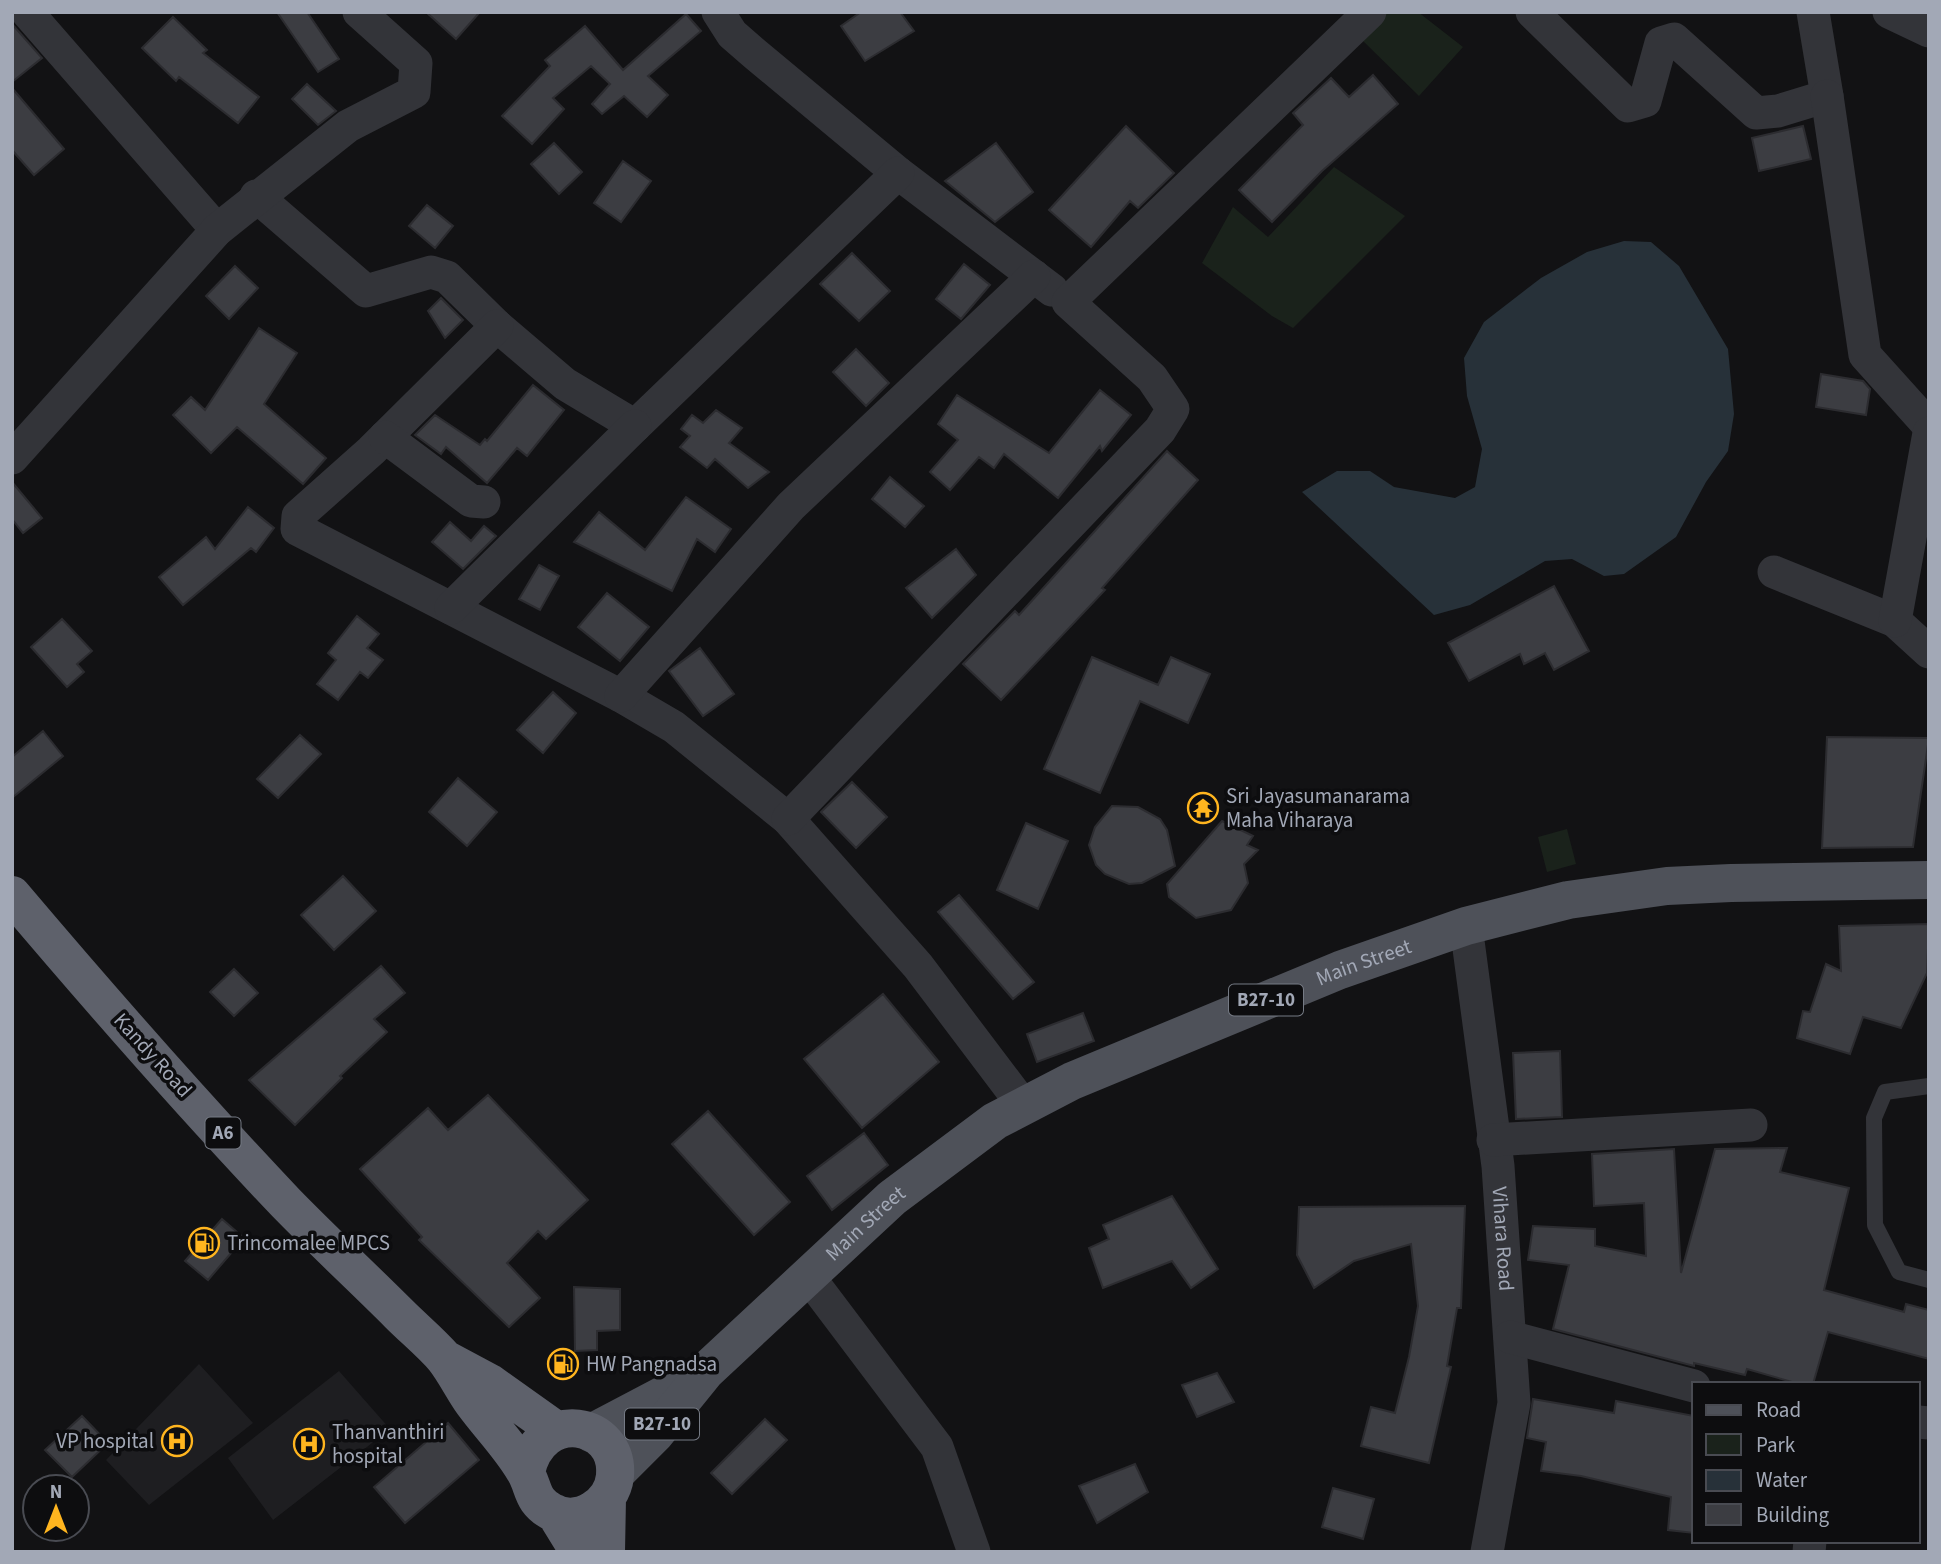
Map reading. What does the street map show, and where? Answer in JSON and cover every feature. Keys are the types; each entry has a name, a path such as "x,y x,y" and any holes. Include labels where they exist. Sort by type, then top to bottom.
{"highway":[{"name":"Kandy Road","path":"12,895 286,1203 445,1359 473,1402 526,1472"},
{"name":"Kandy Road","path":"445,1359 573,1431"},
{"path":"579,1552 555,1513 535,1497 526,1472 530,1454 541,1440 573,1431 604,1443 613,1457 606,1552"},
{"path":"555,1513 584,1514 611,1486"}],"main road":[{"name":"Main Street","path":"611,1486 706,1371 930,1167 1023,1105 1072,1081 1267,999 1466,926 1568,900 1667,886 1818,880 1929,880"},
{"name":"Main Street","path":"573,1431 636,1412 706,1371"}],"street":[{"path":"27,12 217,230"},
{"path":"12,458 217,230 256,196 348,126 414,92 416,63 359,12"},
{"path":"719,12 732,34 898,173 1068,302 1152,378 1173,409 1160,430 788,819"},
{"path":"1068,302 1370,12"},
{"path":"1532,12 1628,106 1645,101 1661,43 1674,39 1756,113 1777,111 1827,96"},
{"path":"1813,12 1865,355 1929,426"},
{"path":"1889,12 1929,31"},
{"path":"451,608 635,426 898,173"},
{"path":"256,196 366,291 431,272 447,277 565,384 635,426"},
{"path":"621,696 791,506 1034,276"},
{"path":"498,326 298,516 298,529 621,696 674,727 788,819 918,966 1023,1105"},
{"path":"1895,621 1929,433"},
{"path":"384,437 471,501 484,502"},
{"path":"1774,572 1895,621 1929,652"},
{"name":"Vihara Road","path":"1466,926 1493,1140 1514,1403 1487,1552"},
{"path":"1493,1140 1751,1125"},
{"path":"808,1276 937,1447 974,1552"},
{"path":"1510,1337 1692,1385"}],"lane":[{"path":"1929,1086 1885,1092 1874,1118 1872,1158 1875,1225 1899,1272 1929,1280"}],"shaded area":[{"name":"VP hospital","path":"199,1364 253,1423 149,1505 106,1460"},
{"name":"Thanvanthiri hospital","path":"339,1371 390,1429 273,1520 228,1458"}],"green space":[{"path":"1388,12 1418,12 1463,47 1419,96 1361,39"},
{"path":"1334,167 1405,216 1293,328 1272,316 1202,263 1233,207 1268,237"},
{"path":"1567,829 1576,864 1547,872 1538,837"}],"water":[{"path":"1624,241 1651,242 1679,266 1728,349 1734,414 1728,451 1706,482 1676,537 1624,574 1604,576 1572,559 1545,561 1470,605 1434,615 1302,492 1337,471 1370,471 1394,487 1455,498 1475,487 1482,449 1467,396 1464,358 1484,322 1541,278 1587,252"}],"building":[{"path":"277,12 307,12 339,59 318,72"},
{"path":"426,12 480,12 456,39"},
{"path":"861,12 900,12 914,31 865,61 841,26"},
{"path":"686,14 701,31 648,76 668,95 647,117 624,96 602,114 592,104 610,84 591,66 553,98 564,109 532,144 502,116 550,66 545,60 585,26 623,70"},
{"path":"173,17 207,50 203,53 259,97 238,123 179,77 176,81 142,48"},
{"path":"12,24 42,58 12,82"},
{"path":"1373,75 1398,104 1322,171 1272,222 1239,190 1303,125 1293,113 1331,78 1349,97"},
{"path":"307,84 336,111 318,125 292,99"},
{"path":"12,88 64,149 34,175 12,150"},
{"path":"1126,126 1174,173 1138,208 1130,201 1091,247 1049,210"},
{"path":"1803,126 1811,159 1759,171 1752,138"},
{"path":"554,143 582,172 559,194 531,164"},
{"path":"996,143 1033,192 995,222 945,181"},
{"path":"623,161 651,181 621,222 594,203"},
{"path":"427,205 453,226 435,248 409,226"},
{"path":"852,253 890,291 859,321 820,284"},
{"path":"964,264 990,285 961,319 936,299"},
{"path":"235,266 258,288 229,319 206,296"},
{"path":"441,298 463,320 445,338 428,311"},
{"path":"259,328 297,353 264,404 326,458 303,484 237,427 211,453 173,415 191,397 205,410"},
{"path":"856,349 889,383 866,406 833,372"},
{"path":"1821,374 1863,381 1870,389 1866,415 1816,407"},
{"path":"533,385 564,410 527,456 517,448 487,483 446,447 441,454 415,435 435,415 480,445 485,439 487,441"},
{"path":"1100,390 1131,415 1102,451 1100,446 1058,498 1004,454 994,468 979,457 950,490 930,472 958,440 938,424 957,395 1049,453"},
{"path":"716,410 742,428 729,443 769,472 748,488 715,459 707,468 680,447 690,436 681,429 692,415 703,423"},
{"path":"1167,451 1198,480 1102,588 1105,590 1001,700 963,664 1015,611 1019,615"},
{"path":"890,477 924,506 905,527 872,499"},
{"path":"12,482 42,518 23,533 12,519"},
{"path":"686,497 731,529 715,552 697,539 672,591 574,542 599,512 645,550"},
{"path":"248,507 274,528 256,552 251,548 183,605 159,577 206,537 215,549"},
{"path":"450,522 471,541 484,526 496,536 463,569 432,542"},
{"path":"956,549 976,575 932,618 906,588"},
{"path":"539,565 559,576 540,610 519,599"},
{"path":"1554,586 1589,651 1554,670 1545,653 1524,664 1520,654 1469,681 1448,643"},
{"path":"607,593 649,627 620,661 578,627"},
{"path":"357,616 379,634 367,648 383,660 368,678 360,672 338,700 317,684 336,660 328,653"},
{"path":"62,619 92,651 77,664 84,672 67,687 31,647"},
{"path":"700,648 734,694 703,716 669,671"},
{"path":"1092,657 1158,685 1171,657 1210,674 1188,723 1140,701 1100,793 1044,769"},
{"path":"553,692 576,713 543,753 517,730"},
{"path":"43,731 63,756 12,798 12,757"},
{"path":"300,735 321,754 278,798 257,779"},
{"path":"1827,737 1929,738 1913,847 1822,848"},
{"path":"458,778 497,812 467,846 429,812"},
{"path":"852,782 887,817 856,848 821,812"},
{"path":"1112,806 1138,807 1160,819 1167,830 1175,866 1142,883 1129,884 1105,874 1096,865 1089,845 1095,827"},
{"path":"1222,821 1253,836 1247,845 1258,850 1244,864 1248,883 1231,910 1196,918 1169,897 1167,884"},
{"path":"1026,823 1068,841 1038,909 997,890"},
{"path":"343,876 376,911 334,950 301,915"},
{"path":"959,895 1034,982 1013,999 938,912"},
{"path":"1929,924 1927,973 1901,1028 1863,1017 1850,1054 1797,1038 1803,1011 1810,1012 1826,964 1841,971 1839,926"},
{"path":"381,966 405,993 374,1019 387,1032 340,1076 342,1078 295,1125 249,1080"},
{"path":"234,969 258,993 234,1016 210,992"},
{"path":"883,994 939,1062 862,1128 804,1059"},
{"path":"1083,1013 1094,1041 1037,1062 1027,1034"},
{"path":"1560,1051 1562,1117 1516,1119 1513,1053"},
{"path":"488,1095 588,1200 546,1239 538,1231 507,1263 540,1298 509,1327 419,1240 422,1237 360,1169 428,1108 448,1130"},
{"path":"708,1111 790,1202 754,1235 672,1144"},
{"path":"864,1133 888,1165 832,1210 807,1176"},
{"path":"1787,1148 1780,1172 1849,1188 1824,1290 1904,1312 1906,1304 1929,1310 1929,1359 1828,1332 1814,1382 1792,1382 1747,1369 1745,1375 1694,1363 1694,1366 1553,1329 1569,1265 1528,1260 1533,1226 1595,1229 1595,1246 1646,1256 1644,1203 1594,1206 1592,1154 1674,1149 1681,1273 1715,1149"},
{"path":"1172,1196 1218,1269 1191,1288 1172,1261 1103,1288 1089,1248 1109,1239 1103,1225"},
{"path":"1465,1206 1461,1308 1457,1308 1447,1366 1451,1367 1429,1463 1361,1446 1371,1407 1395,1413 1409,1357 1418,1306 1411,1244 1354,1261 1314,1288 1297,1255 1299,1207"},
{"path":"222,1219 244,1238 208,1280 185,1261"},
{"path":"574,1287 620,1289 620,1330 597,1331 597,1350 575,1351"},
{"path":"1217,1373 1234,1402 1197,1417 1182,1385"},
{"path":"1533,1399 1614,1413 1616,1401 1692,1416 1692,1533 1668,1530 1671,1497 1581,1476 1541,1471 1546,1442 1527,1438"},
{"path":"82,1416 108,1443 76,1473 68,1473 45,1450"},
{"path":"765,1419 787,1440 732,1494 711,1473"},
{"path":"448,1423 479,1460 405,1523 374,1487"},
{"path":"1135,1464 1148,1492 1097,1523 1079,1486"},
{"path":"1333,1488 1374,1499 1363,1539 1322,1527"}],"place":[{"name":"Sri Jayasumanarama Maha Viharaya","path":"1203,808"},
{"name":"Trincomalee MPCS","path":"204,1243"},
{"name":"HW Pangnadsa","path":"563,1364"},
{"name":"VP hospital","path":"177,1441"},
{"name":"Thanvanthiri hospital","path":"309,1444"}]}
